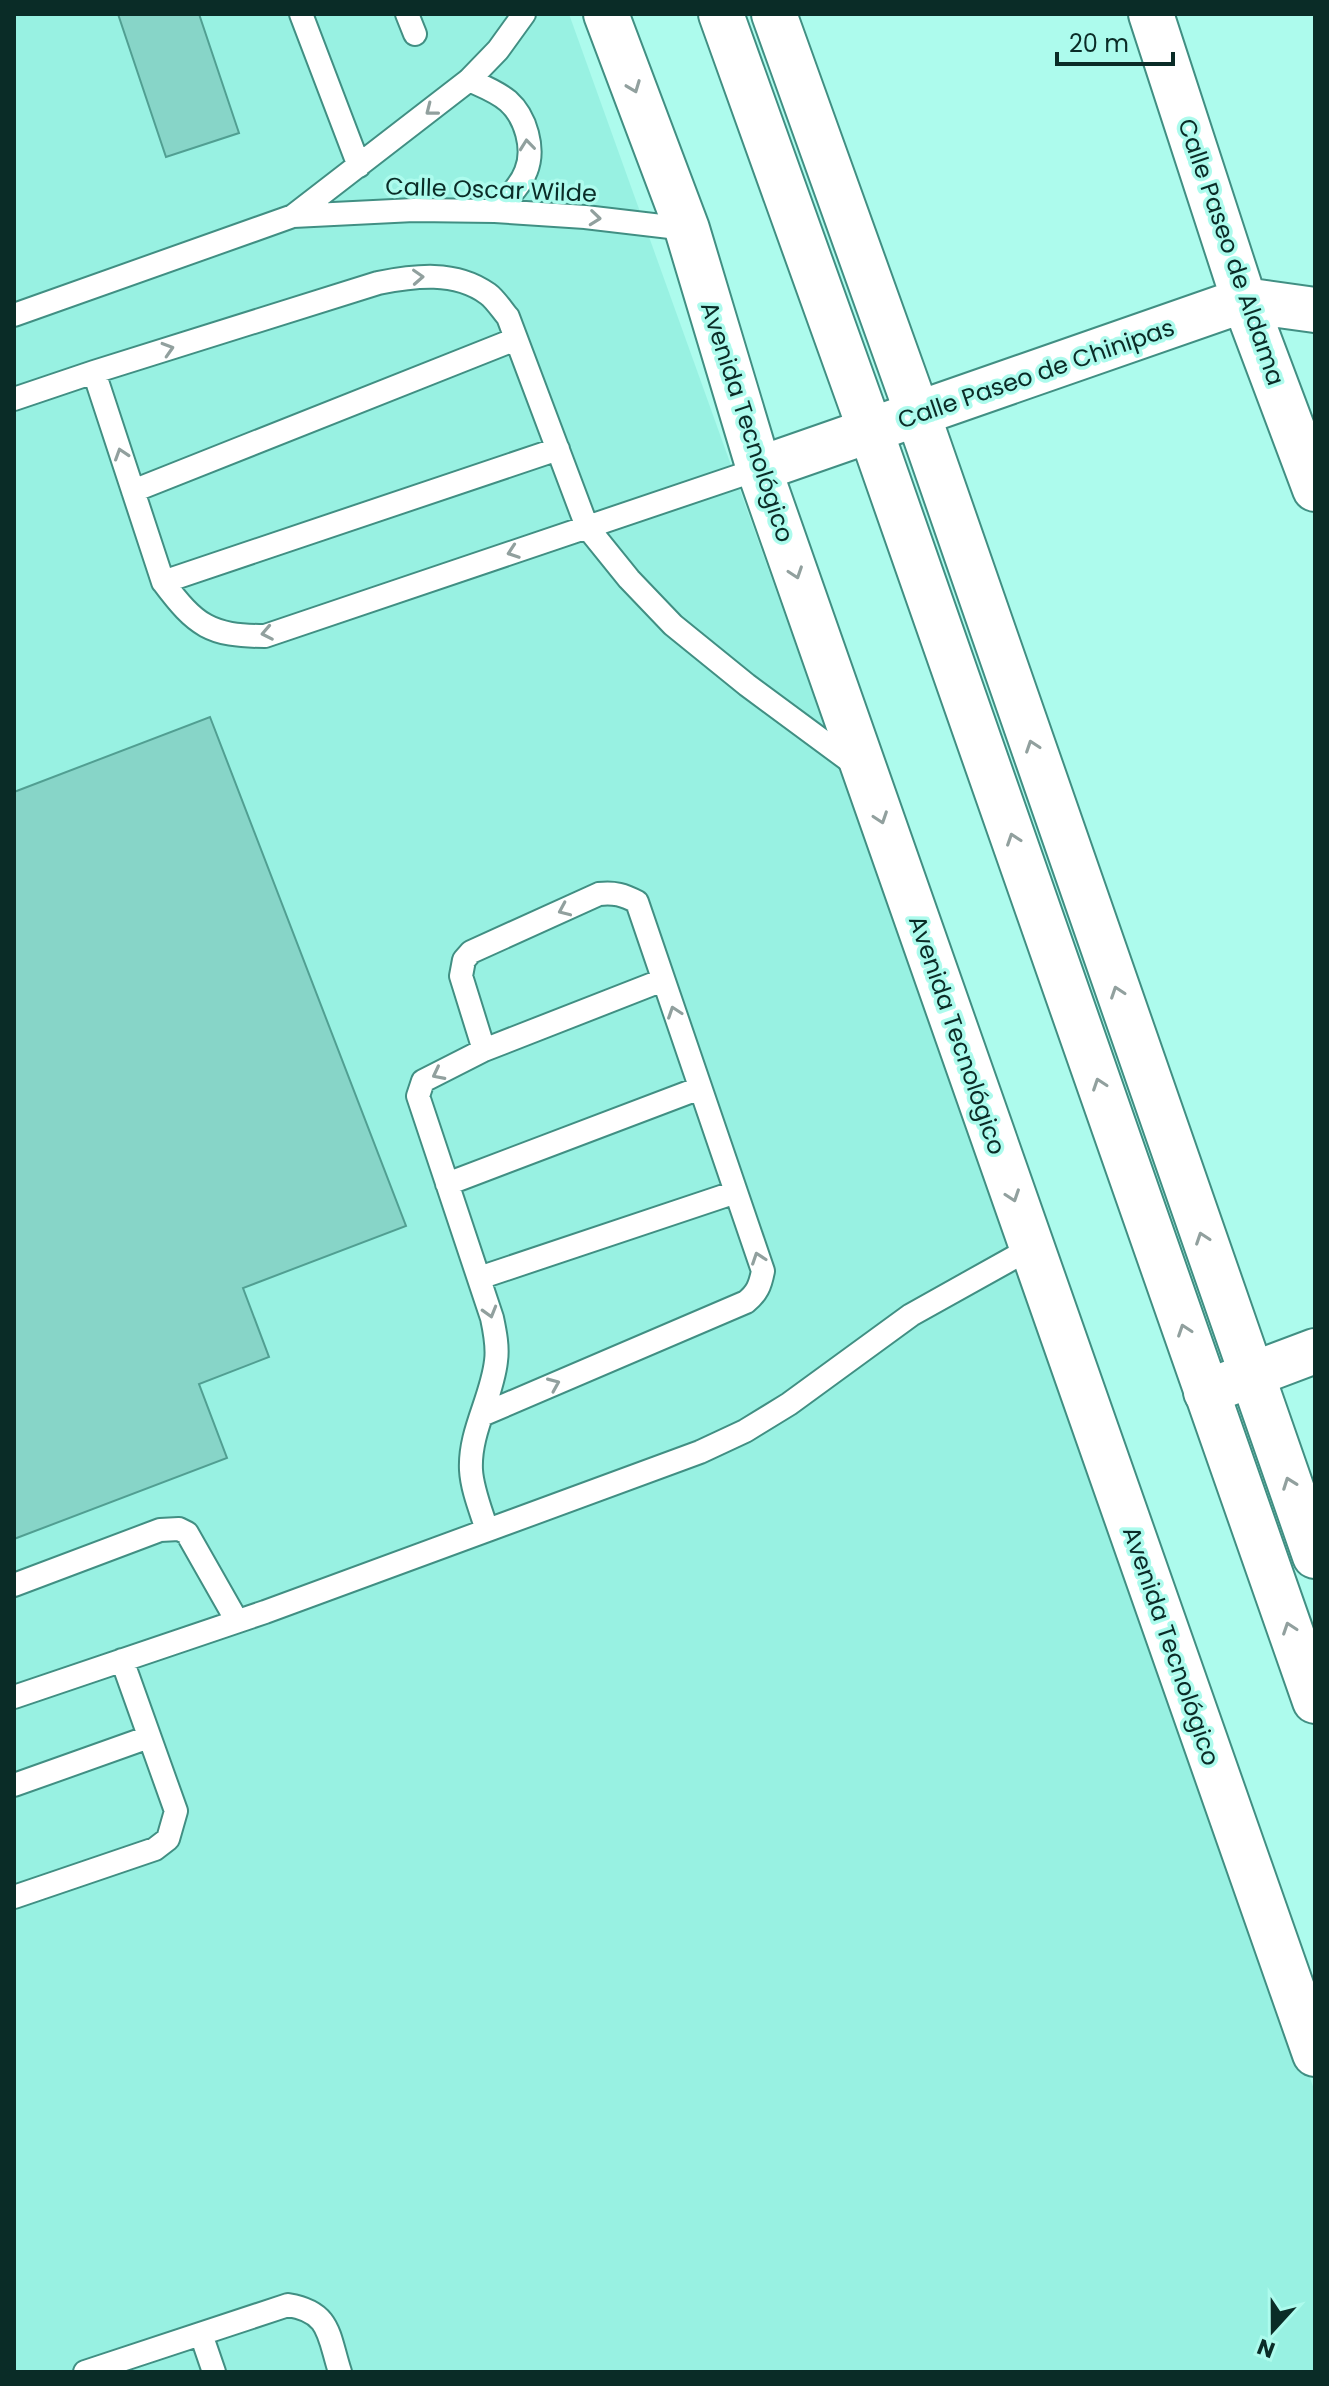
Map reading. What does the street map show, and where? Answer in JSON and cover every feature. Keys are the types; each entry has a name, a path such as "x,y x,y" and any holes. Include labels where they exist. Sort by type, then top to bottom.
{"main road":[{"name":"Avenida Tecnológico","path":"606,14 687,229 759,469 1315,2054"},
{"path":"721,14 1312,1686"},
{"path":"774,14 918,415 1315,1556"},
{"name":"Calle Paseo de Aldama","path":"1151,14 1244,300 1315,489"},
{"name":"Calle Paseo de Chinipas","path":"759,469 1244,300 1315,310"},
{"path":"1206,1392 1315,1351"}],"lane":[{"path":"301,14 359,166"},
{"name":"Calle Oscar Wilde","path":"293,216 469,80 498,50 524,14"},
{"path":"469,80 510,103 520,116 527,134 527,170 510,196 495,211"},
{"name":"Calle Oscar Wilde","path":"14,315 293,216 414,210 495,211 585,217 687,229"},
{"path":"14,399 378,283 419,275 456,279 488,294 508,317 587,527 629,579 673,625 747,685 865,772"},
{"path":"133,491 516,339"},
{"path":"94,372 163,582 200,624 229,636 265,636 759,469"},
{"path":"163,582 558,449"},
{"path":"482,1415 746,1302 756,1293 763,1271 637,902 627,896 599,894 471,952 464,960 461,976 484,1050"},
{"path":"487,1530 471,1472 472,1456 496,1361 496,1338 418,1096 419,1089 423,1081 484,1050 663,980"},
{"path":"447,1184 700,1088"},
{"path":"479,1278 736,1192"},
{"path":"14,1697 237,1621 700,1452 745,1431 789,1404 911,1315 1031,1248"},
{"path":"14,1585 160,1530 179,1529 187,1533 237,1621"},
{"path":"14,1897 155,1849 168,1839 176,1811 122,1660"},
{"path":"14,1785 149,1737"},
{"path":"85,2372 288,2305 301,2307 322,2318 340,2372"},
{"path":"201,2334 214,2372"}],"shaded area":[{"path":"14,14 569,14 1315,2092 1315,2372 14,2372"}],"building":[{"path":"118,14 199,14 239,133 166,157"},
{"path":"210,717 406,1226 243,1288 269,1357 199,1384 227,1458 14,1539 14,792"}]}
